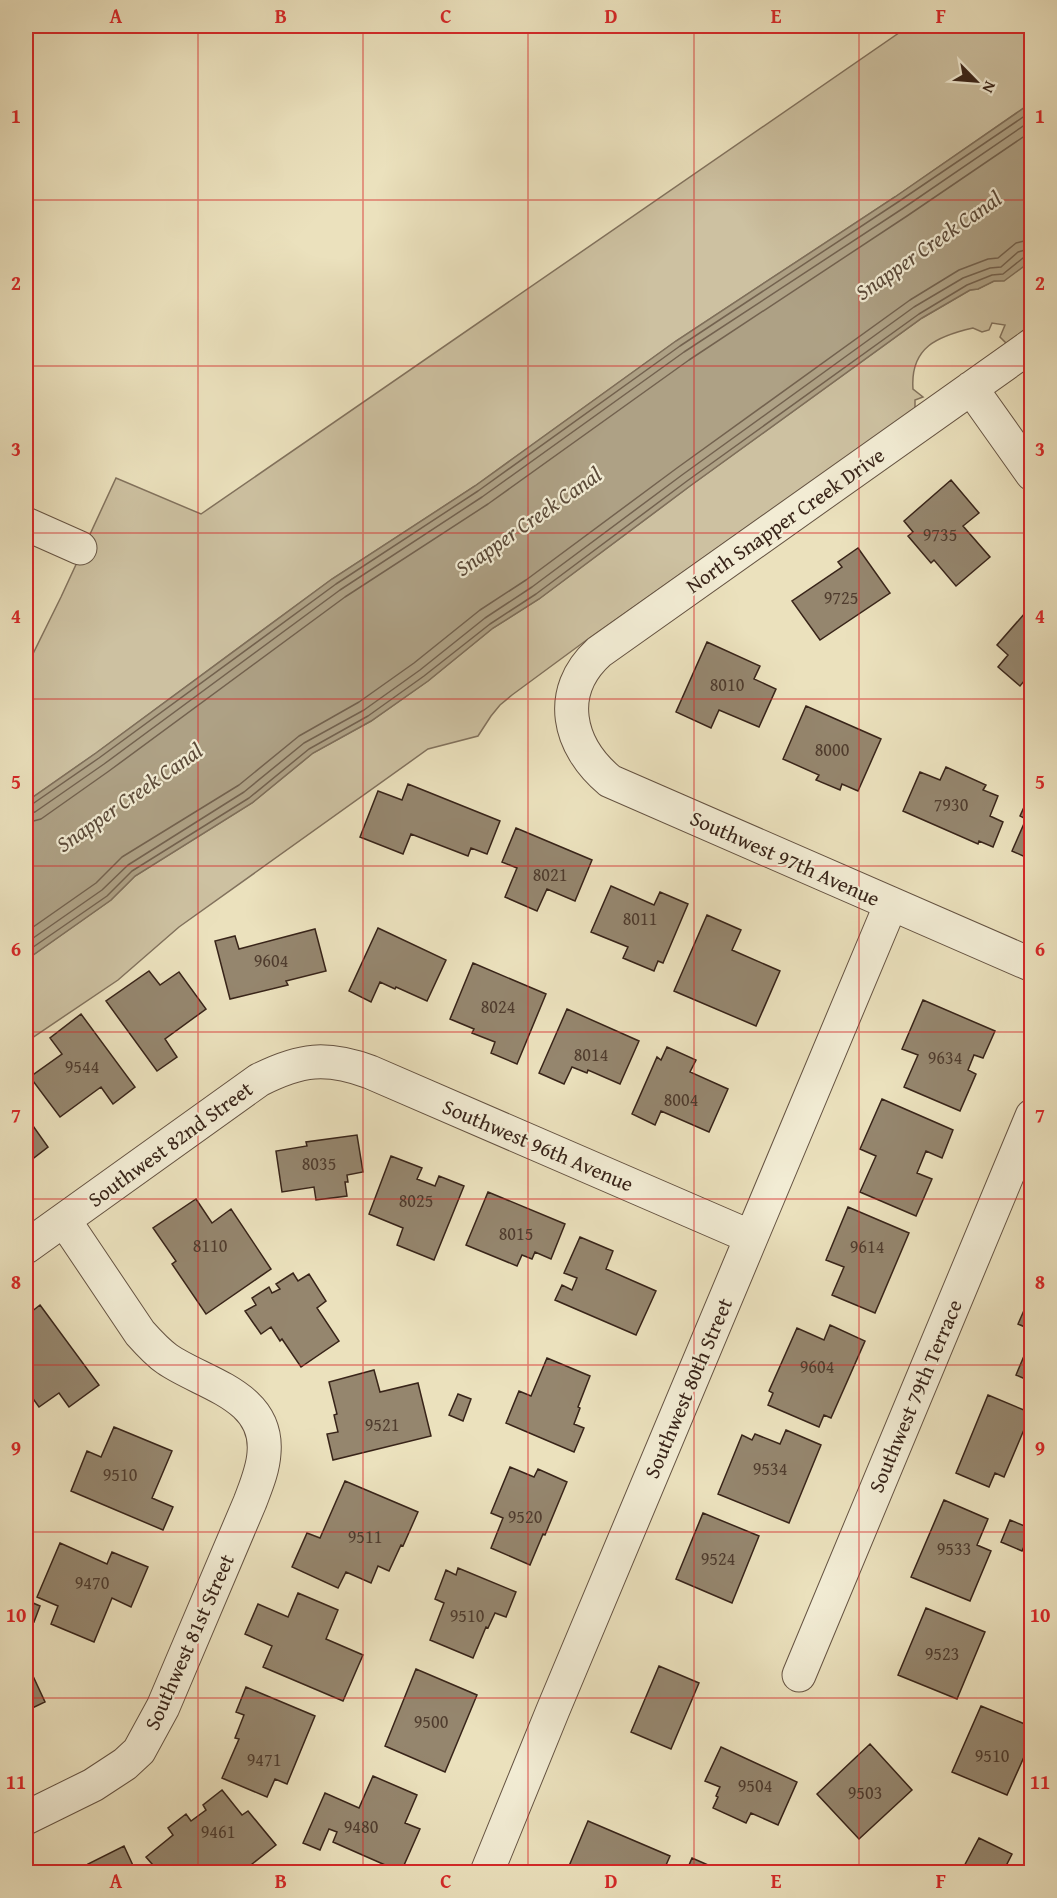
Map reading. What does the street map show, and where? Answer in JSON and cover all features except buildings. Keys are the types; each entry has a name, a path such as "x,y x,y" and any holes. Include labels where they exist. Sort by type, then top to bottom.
{"street":[{"name":"North Snapper Creek Drive","path":"572,717 572,698 576,683 588,663 599,652 1032,345"},
{"path":"971,388 1032,474"},
{"path":"26,524 80,548"},
{"name":"Southwest 97th Avenue","path":"572,717 581,748 595,767 610,781 1032,965"},
{"name":"Southwest 80th Street","path":"487,1872 891,904"},
{"name":"Southwest 96th Avenue","path":"322,1060 348,1064 370,1072 751,1237"},
{"name":"Southwest 82nd Street","path":"26,1246 259,1080 293,1065 322,1060"},
{"name":"Southwest 79th Terrace","path":"799,1675 1032,1116"},
{"name":"Southwest 81st Street","path":"26,1818 109,1775 125,1764 146,1740 163,1707 253,1494 261,1468 264,1440 253,1414 238,1398 168,1359 140,1333 64,1220"}],"shaded area":[{"path":"909,26 1031,26 1031,103 895,197 676,341 475,486 332,579 26,802 26,668 116,478 201,514"},
{"path":"1031,261 1031,324 1007,344 1000,337 1005,325 992,323 989,330 982,332 973,328 960,331 929,346 921,353 913,375 913,389 923,397 915,400 915,409 512,695 500,705 478,736 428,749 179,927 118,980 26,1042 26,960 111,900 135,876 252,803 313,753 371,721 428,681 493,628 539,599 922,318 970,290 978,289 994,281 1004,280"}],"water":[{"name":"Snapper Creek Canal","path":"1031,103 1031,261 1004,281 994,281 978,289 970,290 922,318 539,599 493,628 428,681 371,721 313,753 252,803 135,876 111,900 26,960 26,802 332,579 475,486 676,341 895,197"}]}
